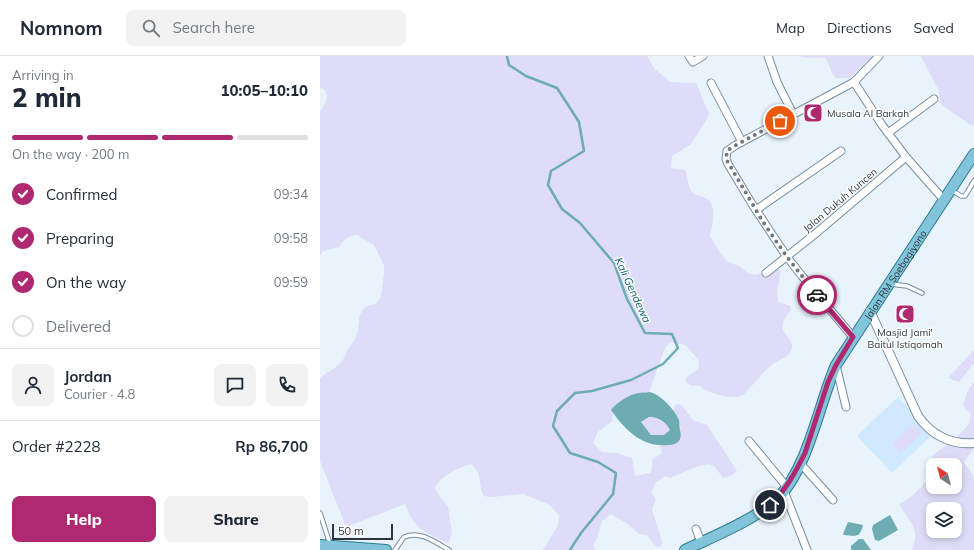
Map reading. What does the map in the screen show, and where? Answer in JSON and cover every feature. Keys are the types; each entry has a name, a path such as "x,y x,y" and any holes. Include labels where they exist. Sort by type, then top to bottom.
{"main road":[{"name":"Jalan RM Soebagiyono","path":"685,550 761,511 770,505 785,489 805,453 828,382 836,365 944,200 972,161"},
{"path":"320,546 386,550"}],"street":[{"path":"691,59 703,56"},
{"path":"768,56 777,82 792,114"},
{"path":"853,337 787,257 756,210 726,159 727,151 736,144 854,82 879,56"},
{"path":"854,82 906,157 944,200"},
{"path":"711,83 742,142"},
{"path":"888,133 934,99"},
{"path":"756,210 841,151"},
{"name":"Jalan Dukuh Kuncen","path":"766,273 906,157"},
{"path":"870,311 922,423 935,434 948,441 974,443"},
{"path":"836,365 846,407"},
{"path":"749,441 785,489 807,550"},
{"path":"800,463 832,500"},
{"path":"696,529 701,542"}],"lane":[{"path":"951,190 961,196 965,196 974,181"},
{"path":"889,284 907,286 922,293"},
{"path":"320,513 331,547"},
{"path":"395,550 404,537 415,534 423,536 449,550"}],"shaded area":[{"path":"320,56 647,56 654,68 670,82 696,83 709,114 691,144 672,156 671,168 685,170 691,191 709,201 712,205 713,215 710,236 721,254 728,262 739,266 748,273 755,275 776,269 780,270 777,294 779,302 790,306 791,310 784,319 783,331 791,342 792,348 789,354 769,367 743,395 739,397 728,397 703,389 701,386 692,386 688,384 685,379 697,369 699,363 698,359 685,345 670,342 665,348 649,392 639,393 618,403 611,410 613,414 612,421 598,432 593,443 602,452 616,453 632,458 635,476 650,473 652,469 652,460 662,453 660,446 673,444 679,440 681,432 680,425 674,410 675,405 679,404 693,420 707,425 737,471 732,475 723,478 715,467 710,464 698,466 670,478 666,476 656,482 651,492 656,499 652,509 662,541 661,546 656,547 647,535 639,534 628,524 611,514 602,521 597,538 593,545 596,550 543,550 558,525 559,515 550,505 523,494 491,497 484,496 478,471 471,464 450,473 441,479 434,488 448,507 452,534 448,543 421,529 412,519 405,504 346,527 320,461 320,378 342,361 347,350 356,337 362,311 364,308 377,303 381,297 384,266 374,245 357,235 346,238 339,247 323,251 320,256 320,111 326,102 327,95 324,89 320,88"},
{"path":"799,56 887,56 868,60 850,78 836,78 825,58"},
{"path":"921,56 974,56 974,126 943,106 940,102 939,91"},
{"path":"974,350 974,364 959,382 948,378"},
{"path":"974,382 974,449 964,462 974,477 974,550 912,550 915,531 899,504 914,495 926,482 926,494 962,494 962,458 933,458 932,456 960,434 969,424 971,414 963,406 967,392"},
{"path":"649,392 662,398 676,414 679,421 681,434 679,441 676,443 671,445 658,445 642,440 628,430 611,410 628,397 635,394","holes":["649,417 662,420 670,430 664,435 651,435 641,422"]},
{"path":"898,397 933,434 892,473 857,436"},
{"path":"649,417 662,420 670,430 664,435 651,435 641,422"},
{"path":"913,424 922,433 901,453 892,444"},
{"path":"890,515 898,530 879,541 875,540 872,529 873,525"},
{"path":"848,522 863,525 859,534 852,536 843,534"},
{"path":"859,539 863,539 871,550 851,550 851,546"}],"waterway":[{"name":"Kali Gendewa","path":"507,56 509,65 526,76 557,88 579,122 584,151 551,171 548,185 562,209 580,223 614,263 627,299 645,333 672,334 678,348 663,364 631,380 592,391 575,393 557,411 553,426 570,453 598,462 616,473 613,494 581,533 570,550"}],"way so far":[{"path":"780,121 736,144 727,151 726,159 763,222 787,257 817,295"}],"place":[{"name":"Musala Al Barkah","path":"813,113"},
{"name":"Masjid Jami' Baitul Istiqomah","path":"905,314"}],"route":[{"path":"770,505 784,491 805,453 828,382 836,365 853,337 817,295"}]}
